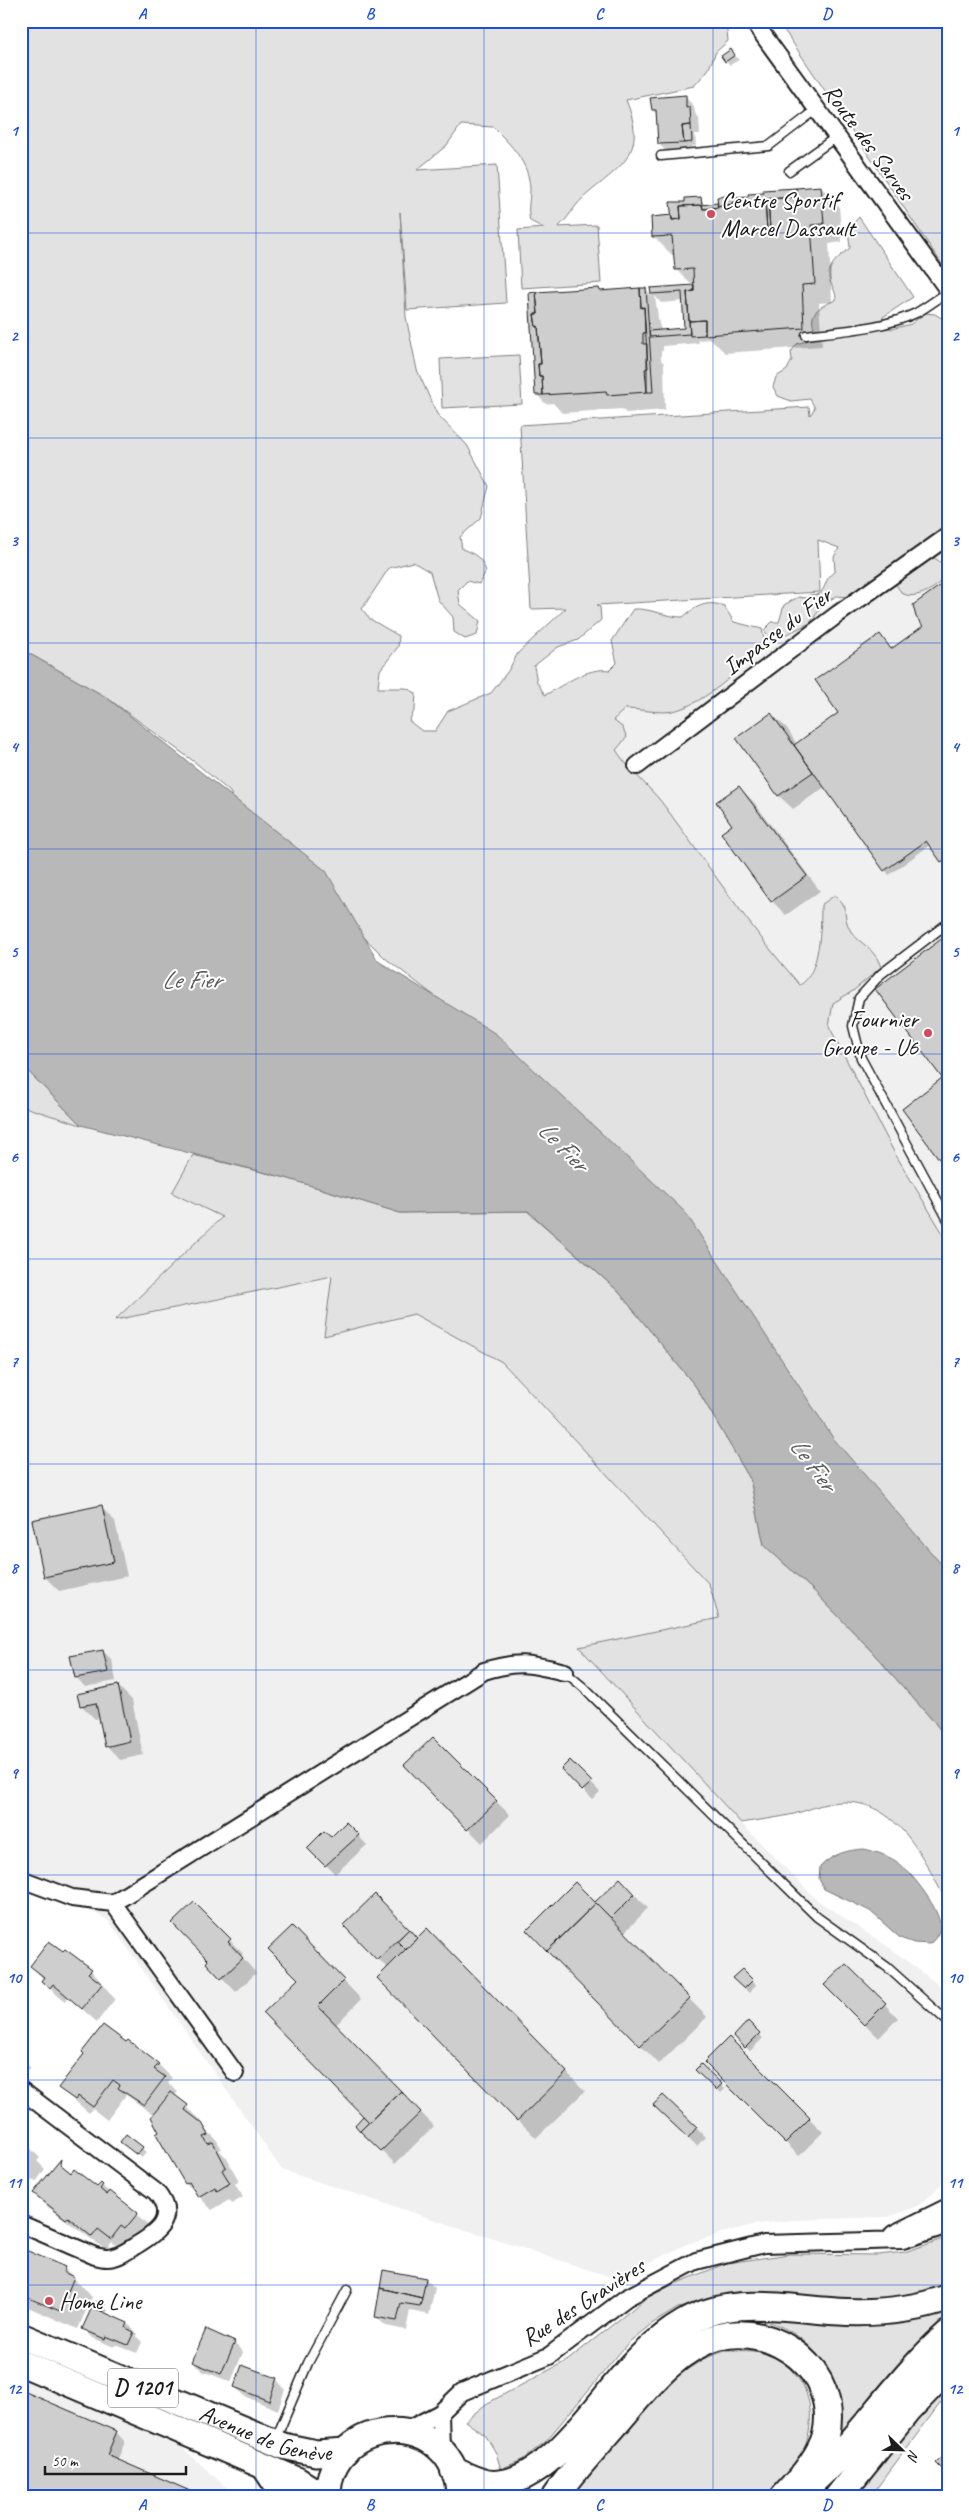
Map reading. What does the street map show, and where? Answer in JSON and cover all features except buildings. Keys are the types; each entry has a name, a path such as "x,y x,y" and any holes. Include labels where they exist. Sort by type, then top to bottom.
{"highway":[{"path":"448,2460 480,2482 494,2484 507,2482 545,2464 561,2449 644,2353 678,2327 703,2313 738,2306 764,2304 846,2312 889,2312 923,2307 948,2298"},
{"path":"555,2497 574,2472 665,2368 695,2347 718,2337 740,2334 769,2338 794,2351 812,2369 822,2388 828,2414 826,2436 804,2476 784,2497"},
{"path":"793,2497 811,2483 897,2385 948,2334"},
{"path":"816,2497 948,2353"},
{"path":"838,2497 907,2411 948,2368"},
{"path":"266,2468 286,2497"}],"main road":[{"name":"Avenue de Genève","path":"21,2336 279,2445 308,2452 346,2451"},
{"name":"Avenue de Genève","path":"21,2363 313,2488 324,2497"},
{"path":"328,2497 333,2470 346,2451 357,2441 376,2432 405,2431 425,2438 448,2460 459,2497"}],"street":[{"name":"Route des Sarves","path":"753,21 948,291"},
{"name":"Impasse du Fier","path":"638,766 838,614 948,536"},
{"path":"21,1880 72,1898 113,1903 484,1670 524,1662 564,1672"},
{"path":"113,1903 235,2073"},
{"path":"21,2090 156,2192 164,2204 165,2211 163,2224 154,2235 119,2256 107,2258 96,2256 21,2224"},
{"name":"Rue des Gravières","path":"880,2240 948,2208"},
{"name":"Rue des Gravières","path":"405,2431 440,2413 462,2392 549,2356 626,2298 696,2261 764,2244 903,2240 948,2225"},
{"path":"440,2413 448,2460"}],"lane":[{"path":"661,156 769,146 816,110"},
{"path":"789,171 836,137"},
{"path":"806,335 848,330 894,320 915,313 948,291"},
{"path":"948,923 881,974 859,998 853,1026 860,1058 948,1220"},
{"path":"564,1672 817,1917 888,1967 948,2022"},
{"path":"280,2429 308,2363 348,2290"}],"shaded area":[{"path":"21,21 726,21 728,41 716,52 708,70 694,86 626,100 634,134 632,147 627,158 580,201 558,227 597,225 601,283 521,288 518,230 544,228 530,221 529,179 523,162 493,127 461,125 447,145 417,170 497,165 506,303 407,310 400,212 406,317 417,370 437,414 467,445 489,486 481,518 460,537 462,549 477,557 482,562 486,571 479,584 467,581 458,590 460,604 480,621 477,635 465,639 454,632 453,617 438,600 430,572 413,562 389,568 362,609 370,619 399,636 398,647 380,670 378,688 406,688 416,693 415,709 409,721 422,731 435,731 448,711 491,693 508,671 518,653 566,608 531,609 520,425 809,407 810,415 815,408 810,399 791,401 778,396 773,387 776,377 787,370 792,360 791,352 797,344 818,337 814,329 813,318 818,309 836,300 829,276 831,266 850,248 848,229 859,217 913,297 883,317 882,325 892,329 911,324 925,313 935,314 948,322 948,519 929,544 929,554 943,564 941,579 936,586 922,594 911,596 902,593 895,583 850,597 836,596 823,605 810,623 772,641 764,630 772,622 779,622 784,605 798,597 806,598 809,595 820,594 829,576 835,571 834,557 839,548 818,540 820,592 597,605 600,607 601,620 578,640 558,647 534,666 537,682 545,695 584,674 593,671 610,670 617,663 612,641 633,609 683,617 702,605 718,604 724,606 734,622 762,629 765,643 756,653 733,675 690,705 664,712 625,709 613,720 622,727 627,737 616,750 660,800 748,920 800,985 812,971 818,949 821,905 835,895 845,907 849,928 877,958 881,967 853,991 833,1003 829,1026 894,1152 948,1242 948,1577 440,1000 385,958 242,816 230,792 196,763 106,697 21,649"},
{"path":"778,21 948,21 948,273"},
{"path":"519,355 522,404 442,408 440,359"},
{"path":"948,520 948,1242 894,1152 829,1026 833,1003 853,991 877,956 851,934 845,921 845,907 821,905 817,954 806,982 800,985 765,945 664,805 628,768 616,750 613,720 625,709 665,712 692,704"},
{"path":"21,1064 81,1125 21,1106"},
{"path":"21,1106 81,1125 193,1155 172,1193 222,1216 116,1320 333,1276 324,1336 414,1314 502,1362 709,1584 719,1619 579,1647 741,1823 817,1900 890,1948 948,1992 948,2176 934,2193 916,2207 888,2217 793,2220 757,2224 725,2232 687,2244 617,2279 282,2170 108,1920 21,1877"},
{"path":"193,1155 286,1178 400,1213 527,1211 617,1290 696,1387 750,1479 764,1545 815,1592 865,1644 948,1740 948,1904 917,1849 904,1832 890,1818 873,1808 854,1803 831,1803 794,1814 741,1823 579,1647 719,1618 709,1584 502,1362 414,1314 324,1336 332,1276 115,1320 222,1217 172,1193"},
{"path":"948,2237 948,2291 903,2303 718,2299 678,2308 650,2325 628,2343 545,2442 522,2460 505,2467 502,2473 496,2453 486,2436 465,2421 486,2404 568,2360 645,2299 672,2285 727,2263 790,2254 878,2255 905,2252"},
{"path":"948,2312 948,2319 924,2341 832,2447 841,2420 838,2393 822,2360 810,2346 779,2326 762,2320 744,2319 731,2321 693,2333 717,2320 742,2315 893,2324"},
{"path":"725,2351 752,2351 767,2354 783,2363 795,2374 804,2387 809,2402 809,2434 795,2466 784,2479 762,2497 568,2497 612,2446 680,2374 705,2358"},
{"path":"21,2371 165,2432 237,2497 21,2497"},
{"path":"948,2385 948,2393 870,2497 855,2497 889,2452"}],"water":[{"name":"Le Fier","path":"21,649 106,697 326,871 378,961 496,1034 685,1212 833,1438 948,1572 948,1740 865,1644 815,1592 764,1545 750,1479 696,1387 617,1290 528,1211 400,1213 286,1178 81,1125 21,1064"},
{"path":"864,1849 874,1851 900,1864 925,1893 936,1912 940,1927 939,1932 930,1944 914,1943 900,1938 870,1911 824,1889 819,1879 820,1867 840,1854 851,1850"}],"place":[{"name":"Centre Sportif Marcel Dassault","path":"711,214"},
{"name":"Fournier Groupe - U6","path":"928,1033"},
{"name":"Home Line","path":"49,2301"}]}
